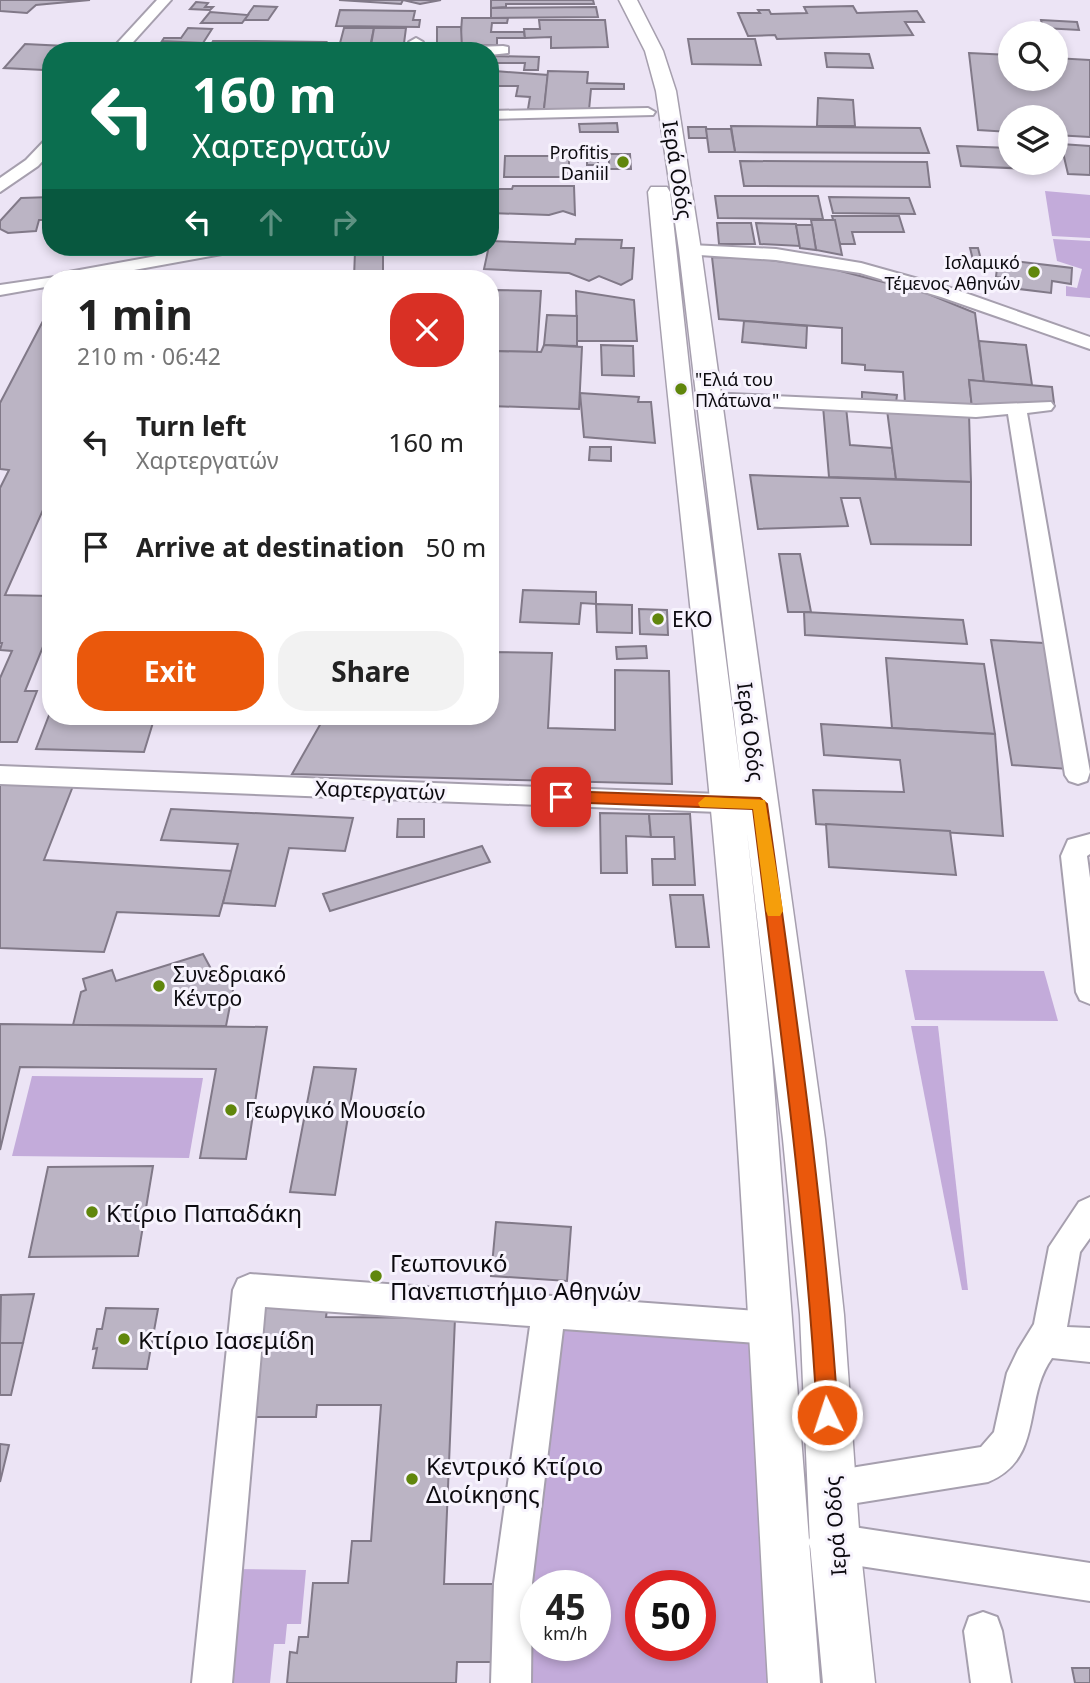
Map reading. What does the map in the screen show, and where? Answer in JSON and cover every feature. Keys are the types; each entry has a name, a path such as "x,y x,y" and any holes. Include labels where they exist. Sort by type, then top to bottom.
{"main road":[{"name":"Ιερά Οδός","path":"610,0 636,55 648,112 744,804 811,1208 822,1315 835,1544 849,1683"},
{"name":"Ιερά Οδός","path":"628,0 654,51 666,90 709,399 744,804 752,1059 794,1683"}],"street":[{"path":"125,42 164,0"},
{"path":"140,42 179,0"},
{"path":"499,50 503,50"},
{"path":"499,115 648,112"},
{"path":"14,173 14,161 42,131"},
{"path":"0,187 42,152"},
{"path":"690,250 766,253 859,267 934,289 1090,343"},
{"path":"107,270 184,256"},
{"path":"0,290 42,283"},
{"path":"709,399 976,411 1044,406"},
{"path":"1017,410 1078,710 1078,775"},
{"name":"Χαρτεργατών","path":"0,775 744,804"},
{"path":"1090,844 1077,847 1074,856 1090,992"},
{"path":"832,1489 978,1467 997,1459 1004,1452 1013,1433 1021,1385 1028,1366 1051,1325 1065,1247 1090,1212"},
{"path":"212,1683 250,1290 772,1328"},
{"path":"512,1683 513,1583 549,1310"},
{"path":"1044,1340 1090,1345"},
{"path":"784,1535 1090,1582"},
{"path":"983,1631 991,1683"}],"shaded area":[{"path":"1045,191 1090,195 1090,238 1052,236"},
{"path":"1053,239 1090,241 1090,298 1066,296 1066,286 1077,288 1082,269 1057,261"},
{"path":"905,970 1044,971 1058,1021 915,1020"},
{"path":"911,1026 938,1026 968,1290 962,1290"},
{"path":"32,1076 203,1078 189,1158 12,1156"},
{"path":"558,1324 753,1340 775,1683 524,1683 524,1661 611,1661 611,1570 525,1570"},
{"path":"227,1569 306,1570 301,1624 287,1624 285,1644 274,1644 270,1683 211,1683"}],"building":[{"path":"0,0 90,0 36,5 27,13 0,11"},
{"path":"339,0 403,0 401,4"},
{"path":"403,0 441,0 420,4"},
{"path":"491,0 593,0 594,4 506,4 506,7 491,8"},
{"path":"196,2 208,3 205,7 213,7 210,10 190,9"},
{"path":"254,6 277,7 268,20 244,20"},
{"path":"853,6 857,13 917,11 924,22 905,22 913,35 777,39 775,35 748,36 738,13 760,13 758,10 769,10 771,14 807,13 804,7"},
{"path":"596,7 598,17 491,18 491,8"},
{"path":"340,10 415,11 413,20 420,20 419,27 336,26"},
{"path":"210,12 248,15 242,23 201,23"},
{"path":"462,18 508,18 507,23 492,23 491,32 524,32 525,38 497,38 497,42 460,42"},
{"path":"539,20 605,20 608,47 551,48 551,37 525,38 524,29 540,29"},
{"path":"1068,22 1077,22 1079,30 1068,29"},
{"path":"437,27 461,27 462,42 437,42"},
{"path":"188,28 212,29 204,42 162,41 164,38 181,38"},
{"path":"344,28 374,28 371,42 340,42"},
{"path":"374,28 406,28 404,42 372,42"},
{"path":"688,39 755,39 761,65 692,64"},
{"path":"213,41 256,41 256,42"},
{"path":"256,41 326,42 256,42"},
{"path":"25,44 42,45 42,70 4,68"},
{"path":"825,53 869,54 873,68 827,67"},
{"path":"969,53 998,54 998,91 1068,91 1068,59 1090,60 1090,137 1068,136 1068,105 998,105 998,131 978,130"},
{"path":"499,56 539,57 538,70 524,70 525,63 499,63"},
{"path":"499,71 548,75 544,109 528,109 530,97 516,96 518,86 499,86"},
{"path":"548,71 588,72 587,83 624,84 624,89 591,89 589,110 544,109"},
{"path":"818,98 853,100 855,126 817,126"},
{"path":"617,123 618,132 580,132 579,124"},
{"path":"731,126 920,128 929,153 735,152"},
{"path":"688,127 706,127 708,138 689,138"},
{"path":"706,129 731,129 735,152 709,152"},
{"path":"1068,144 1090,146 1090,175 1068,174"},
{"path":"957,146 998,148 998,168 961,166"},
{"path":"609,154 630,154 631,169 609,169"},
{"path":"587,155 598,156 598,165 587,165"},
{"path":"505,156 569,156 569,177 504,177"},
{"path":"740,161 927,162 930,187 744,186"},
{"path":"513,186 574,186 575,215 563,211 549,215 499,213 499,189 512,189"},
{"path":"715,196 818,196 823,219 718,218"},
{"path":"42,197 42,220 39,220 36,231 8,233 0,229 0,221 21,198"},
{"path":"829,197 909,198 915,214 833,213"},
{"path":"832,216 899,216 904,232 852,232 855,244 840,244"},
{"path":"811,220 835,220 842,255 816,250"},
{"path":"717,223 751,223 755,244 719,244"},
{"path":"756,223 796,224 800,246 760,244"},
{"path":"796,225 812,225 816,250 800,248"},
{"path":"576,239 622,240 621,248 634,248 632,279 621,285 599,276 589,281 569,273 484,269 487,256 499,256 499,241 575,244"},
{"path":"970,248 978,248 983,268 975,268"},
{"path":"355,256 383,256 383,270 354,270"},
{"path":"712,257 755,258 829,268 926,293 975,313 984,382 969,380 972,408 905,403 903,372 865,370 865,365 842,363 842,328 719,319"},
{"name":"Ισλαμικό Τέμενος Αθηνών","path":"998,259 1072,268 1071,284 1052,281 1051,293 1003,287 1004,278 996,277"},
{"path":"499,290 541,291 537,352 499,351"},
{"path":"576,291 634,300 637,341 577,341"},
{"path":"547,315 577,316 577,346 544,345"},
{"path":"744,321 807,326 806,348 742,342"},
{"path":"42,323 42,512 5,595 42,596 42,649 25,691 37,691 17,742 0,742 0,678 12,651 0,650 0,488 9,470 0,469 0,403"},
{"path":"979,341 1026,345 1032,385 984,382"},
{"path":"544,345 582,347 579,409 499,406 499,351 541,352"},
{"path":"601,345 633,346 634,376 602,375"},
{"path":"969,380 1052,387 1054,403 972,408"},
{"path":"862,392 897,395 896,403 862,400"},
{"path":"580,393 639,397 638,402 651,402 655,443 584,437"},
{"path":"823,406 846,407 850,445 892,448 896,479 829,477"},
{"path":"887,410 969,414 971,482 896,479"},
{"path":"590,447 611,447 611,461 589,460"},
{"path":"750,475 971,482 971,545 871,544 860,498 841,498 848,526 758,529"},
{"path":"779,554 800,554 811,612 788,612"},
{"path":"523,590 596,592 596,604 581,603 579,624 520,622"},
{"path":"596,604 632,605 632,633 597,632"},
{"path":"639,609 667,610 668,635 640,634"},
{"path":"804,612 963,620 967,644 805,635"},
{"path":"991,640 1044,643 1068,769 1012,765"},
{"path":"646,646 647,658 617,659 616,647"},
{"path":"499,652 552,653 548,728 615,730 615,670 669,671 672,784 292,774 320,725 499,725"},
{"path":"886,658 984,664 995,734 892,728"},
{"path":"821,724 995,734 1003,836 816,824 813,790 904,792 900,760 824,755"},
{"path":"45,725 152,725 144,752 36,749"},
{"path":"0,782 73,786 44,860 232,871 219,916 117,912 104,952 0,948"},
{"path":"171,809 353,818 345,851 289,848 275,906 223,903 238,844 161,840"},
{"path":"600,813 649,814 651,837 626,836 627,873 601,873"},
{"path":"649,814 690,814 695,885 653,885 652,859 675,859 674,837 651,837"},
{"path":"398,819 424,819 424,837 397,837"},
{"path":"826,824 950,831 956,875 829,867"},
{"path":"482,846 490,862 330,911 323,894"},
{"path":"670,895 703,895 709,947 676,947"},
{"name":"Συνεδριακό Κέντρο","path":"203,954 217,980 235,980 226,1026 73,1025 81,992 86,990 83,979 112,970 116,981"},
{"name":"Γεωργικό Μουσείο","path":"0,1024 267,1027 246,1159 200,1158 216,1069 20,1067 0,1150"},
{"path":"314,1067 356,1069 335,1195 290,1192"},
{"name":"Κτίριο Παπαδάκη","path":"153,1166 138,1256 29,1257 48,1167"},
{"path":"496,1222 571,1227 567,1281 491,1276"},
{"path":"34,1294 23,1343 0,1343 1,1295"},
{"name":"Κεντρικό Κτίριο Διοίκησης","path":"266,1303 328,1303 326,1317 455,1318 444,1584 494,1584 492,1662 457,1662 456,1683 287,1683 290,1652 297,1653 299,1637 308,1637 313,1583 348,1583 352,1541 371,1541 381,1405 317,1405 316,1417 251,1417"},
{"name":"Κτίριο Ιασεμίδη","path":"106,1308 158,1309 147,1369 93,1368 97,1329 102,1329"},
{"path":"0,1343 23,1343 11,1395 0,1395"},
{"path":"0,1444 9,1445 0,1482"},
{"path":"1072,1668 1090,1668 1090,1683 1075,1683"}],"slow traffic":[{"path":"705,803 760,804 774,911"}],"place":[{"name":"Profitis Daniil","path":"623,162"},
{"name":"Ισλαμικό Τέμενος Αθηνών","path":"1034,272"},
{"name":"\"Ελιά του Πλάτωνα\"","path":"681,389"},
{"name":"EKO","path":"658,619"},
{"name":"Συνεδριακό Κέντρο","path":"159,986"},
{"name":"Γεωργικό Μουσείο","path":"231,1110"},
{"name":"Κτίριο Παπαδάκη","path":"92,1212"},
{"name":"Γεωπονικό Πανεπιστήμιο Αθηνών","path":"376,1276"},
{"name":"Κτίριο Ιασεμίδη","path":"124,1339"},
{"name":"Κεντρικό Κτίριο Διοίκησης","path":"412,1479"}],"route":[{"path":"561,797 760,804 813,1221 822,1315 827,1415"}]}
